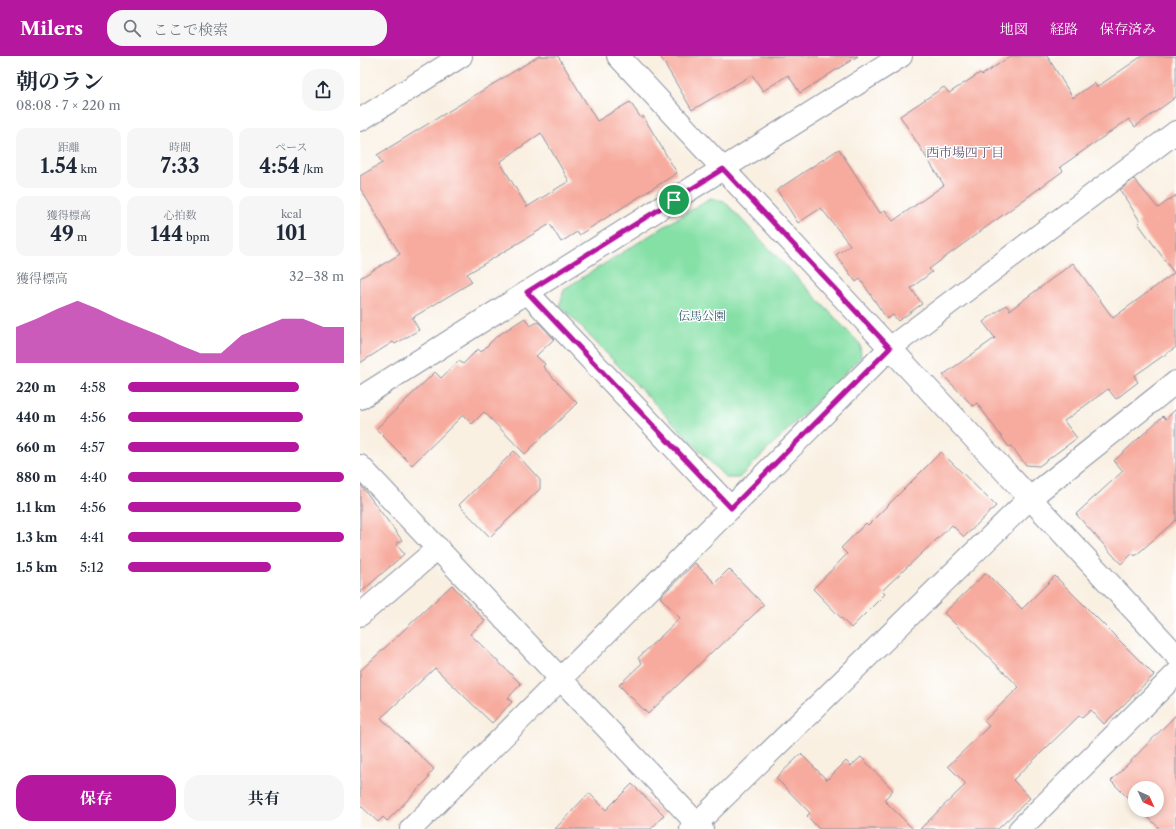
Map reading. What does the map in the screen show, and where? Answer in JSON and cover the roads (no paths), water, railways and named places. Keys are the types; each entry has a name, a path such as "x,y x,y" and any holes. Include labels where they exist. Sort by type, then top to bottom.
{"street":[{"path":"360,120 461,56"},
{"path":"618,56 1176,655"},
{"path":"360,398 901,56"},
{"path":"411,829 890,348 1176,132"},
{"path":"527,292 731,508"},
{"path":"360,466 561,679 696,827 1030,498 1176,382"},
{"path":"360,615 438,548"},
{"path":"1020,829 1176,674"}],"district":[{"name":"西市場四丁目","path":"965,152"}],"park label":[{"name":"伝馬公園","path":"702,315"}]}
